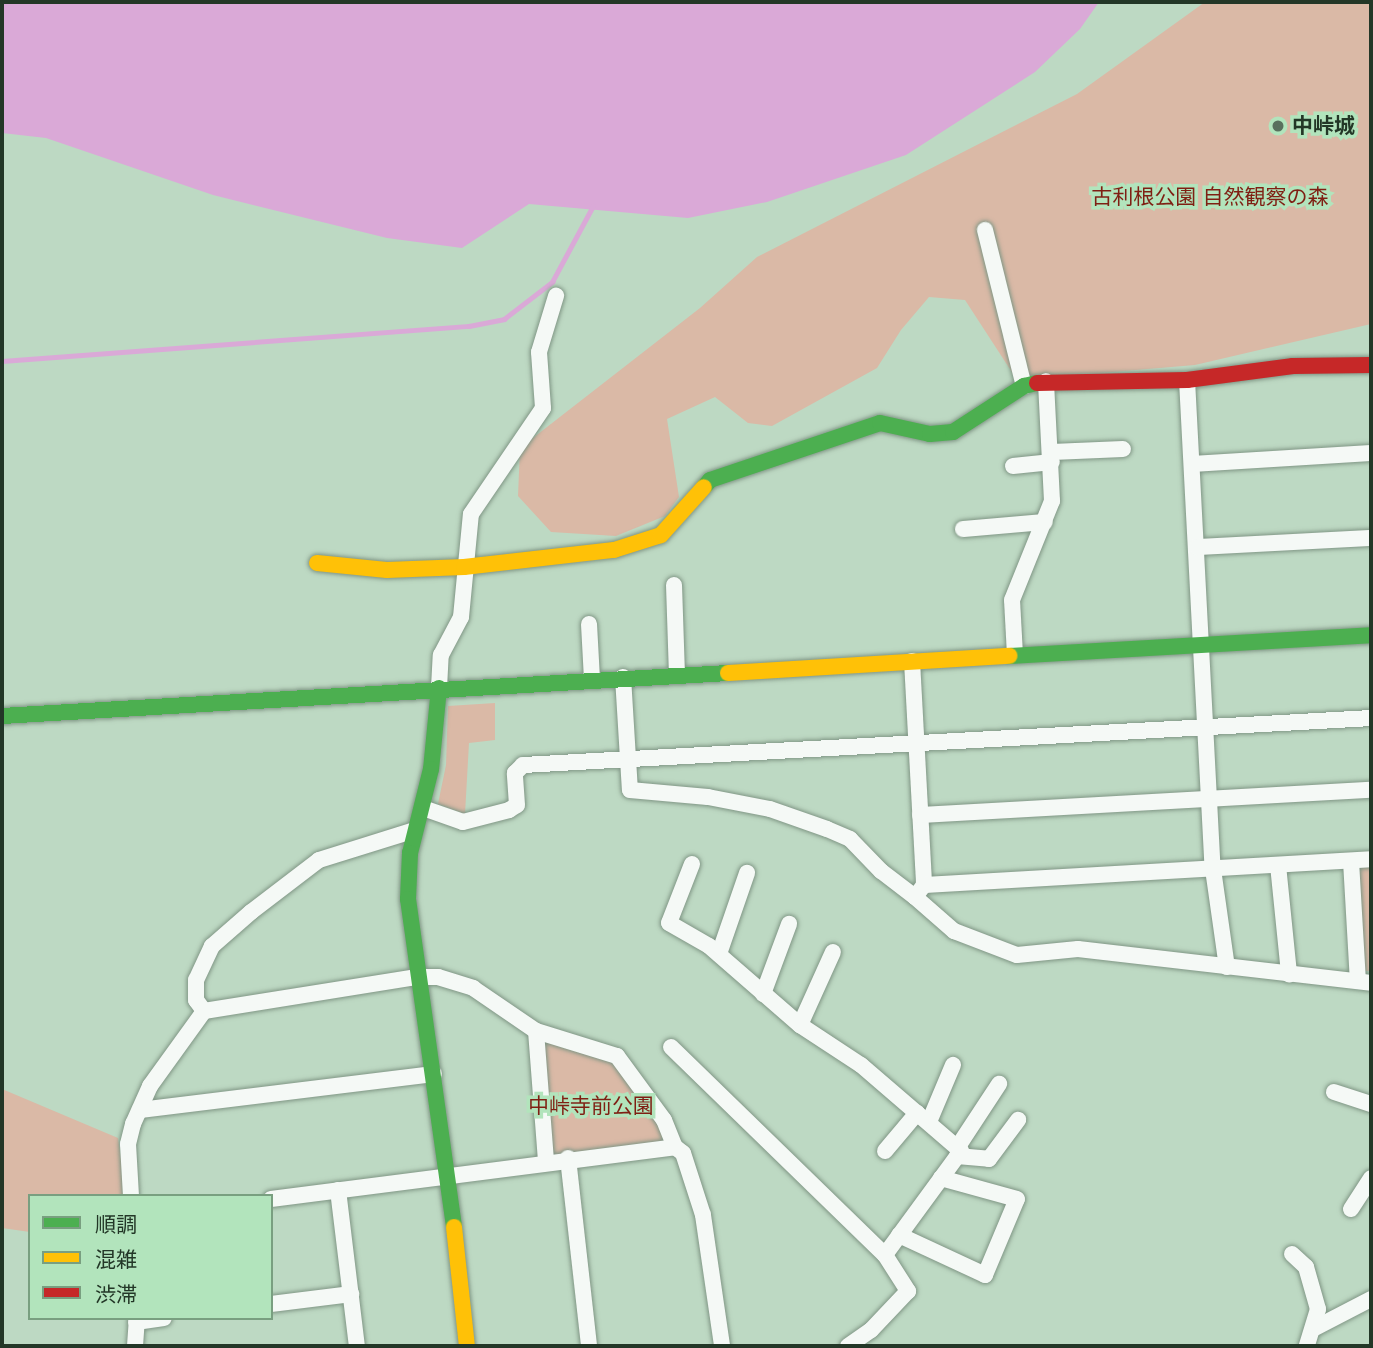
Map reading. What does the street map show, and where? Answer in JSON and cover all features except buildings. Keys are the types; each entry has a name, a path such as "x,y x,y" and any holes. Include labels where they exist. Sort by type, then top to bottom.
{"street":[{"path":"985,230 1024,386"},
{"path":"467,1346 448,1175 417,977 408,899 415,830 423,808 441,655 461,617 471,514 543,408 539,352 556,296"},
{"path":"317,563 387,570 464,567 563,558 614,550 661,535 710,480 880,423 930,434 953,432 1024,386 1046,381 1187,380 1293,366 1371,365"},
{"path":"1187,380 1213,869 1227,967"},
{"path":"1015,655 1012,600 1052,501 1052,457 1046,381"},
{"path":"1013,466 1052,457 1123,449"},
{"path":"1192,464 1371,453"},
{"path":"963,529 1045,522"},
{"path":"1197,547 1371,538"},
{"path":"674,585 677,674"},
{"path":"589,624 592,679"},
{"path":"2,716 623,677 1371,635"},
{"path":"912,661 920,815 920,891"},
{"path":"623,677 630,790 708,797 770,809 827,829 850,839 881,871 920,891 954,931 1017,955 1078,949 1365,982 1352,861"},
{"path":"423,808 473,820 517,805 515,772 523,765 1371,718"},
{"path":"920,815 1371,790"},
{"path":"204,1011 194,994 201,965 212,946 251,912 319,860 415,830"},
{"path":"920,891 1371,859"},
{"path":"692,864 669,923 719,954 800,1025 861,1065 923,1118 957,1152 989,1159 1018,1120"},
{"path":"1278,865 1289,974"},
{"path":"719,954 747,873"},
{"path":"763,994 789,924"},
{"path":"800,1025 833,952"},
{"path":"131,1194 128,1144 140,1110 150,1086 204,1011 417,977 438,977 473,988 536,1031 617,1056 664,1120 675,1147 682,1153 703,1215 722,1346"},
{"path":"536,1031 546,1161"},
{"path":"671,1047 885,1255 908,1291 848,1346"},
{"path":"886,1151 923,1118 953,1065"},
{"path":"140,1110 434,1074"},
{"path":"885,1255 941,1178 999,1084"},
{"path":"1334,1092 1371,1104"},
{"path":"273,1199 568,1158 675,1147"},
{"path":"568,1158 589,1346"},
{"path":"899,1235 985,1275 1017,1199 941,1178"},
{"path":"1351,1209 1371,1178"},
{"path":"338,1190 356,1346"},
{"path":"1292,1254 1306,1268 1313,1284 1315,1328 1308,1346"},
{"path":"273,1304 351,1294"},
{"path":"1315,1328 1371,1299"},
{"path":"135,1346 136,1320"}],"green space":[{"name":"古利根公園 自然観察の森","path":"1205,2 1371,2 1371,324 1195,365 1017,380 965,300 929,297 901,330 877,368 772,426 748,423 715,397 667,419 679,497 665,516 616,536 551,532 518,496 520,448 700,308 757,257 1077,94"},
{"path":"495,703 495,740 469,743 465,814 438,804 446,765 448,706"},
{"path":"1371,859 1371,971 1359,971 1351,861"},
{"name":"中峠寺前公園","path":"536,1031 617,1056 675,1147 546,1161"},
{"path":"2,1089 118,1138 127,1194 28,1194 28,1232 2,1228"}],"shaded area":[{"path":"2,2 1099,2 1080,29 1035,72 906,155 767,202 688,218 529,204 462,248 387,238 213,195 46,138 2,133"}],"waterway":[{"path":"2,361 469,326 504,319 552,282 593,206"}],"traffic: fast":[{"path":"704,487 710,480 880,423 930,434 953,432 1024,386 1037,383"},
{"path":"1009,656 1371,635"},
{"path":"2,716 728,673"},
{"path":"439,688 431,769 410,853 408,899 454,1227"}],"traffic: slow":[{"path":"317,563 387,570 464,567 614,550 661,535 704,487"},
{"path":"728,673 1009,656"},
{"path":"454,1227 467,1346"}],"traffic: jam":[{"path":"1037,383 1187,380 1293,366 1371,365"}],"place":[{"name":"中峠城","path":"1278,126"}]}
